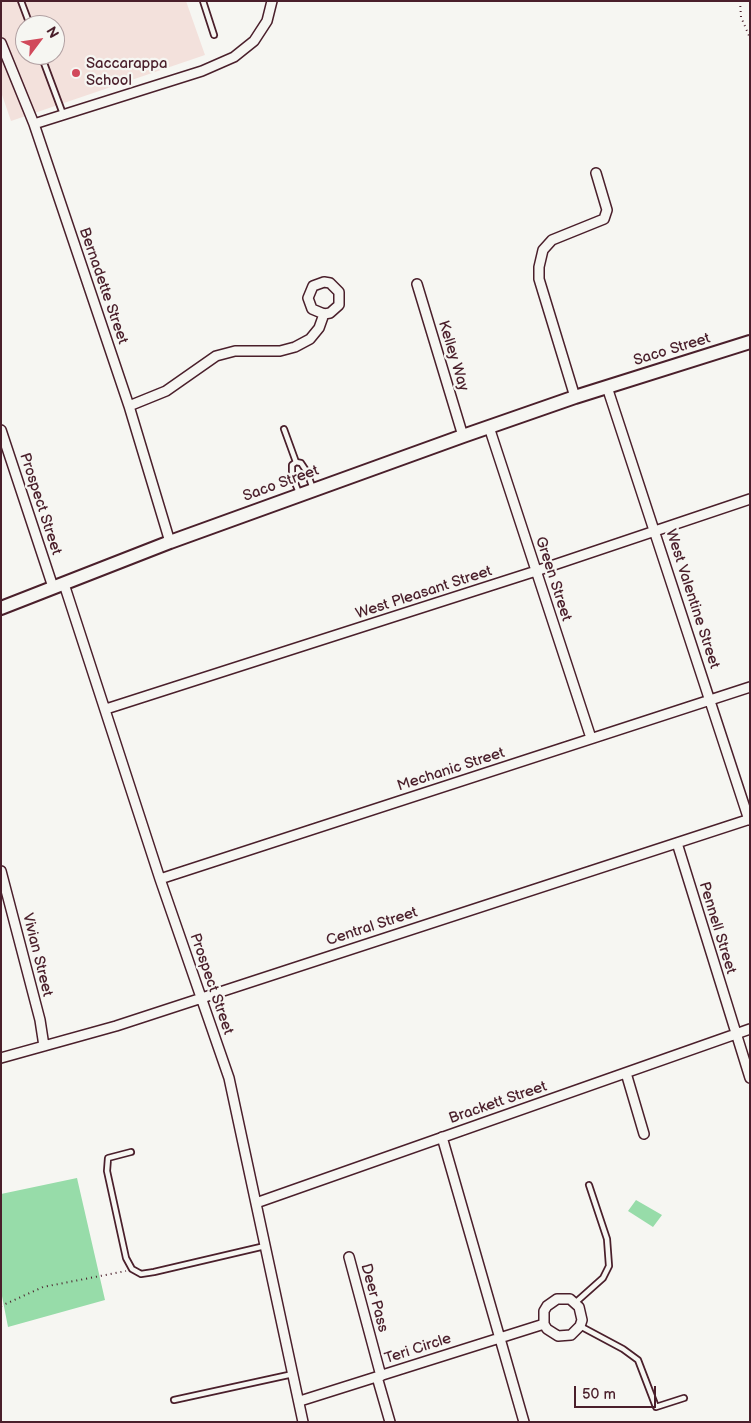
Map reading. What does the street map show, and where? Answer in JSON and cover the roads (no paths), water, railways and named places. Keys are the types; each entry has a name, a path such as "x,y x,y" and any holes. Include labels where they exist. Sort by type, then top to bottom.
{"main road":[{"name":"Saco Street","path":"1,608 170,542 463,436 575,397 750,342"}],"street":[{"path":"34,124 123,98 202,71 234,57 254,41 267,21 272,1"},
{"name":"Bernadette Street","path":"1,43 34,124 129,406 170,542"},
{"path":"575,397 539,279 538,267 543,250 552,240 604,219 607,210 596,173"},
{"name":"Kelley Way","path":"417,284 463,436"},
{"path":"129,406 166,391 216,356 235,351 280,351 295,347 310,339 319,328 324,314"},
{"name":"West Valentine Street","path":"607,387 749,819"},
{"name":"Green Street","path":"489,427 591,738"},
{"name":"Prospect Street","path":"1,430 106,710 160,879 229,1078 303,1422"},
{"name":"West Pleasant Street","path":"106,710 536,571 750,499"},
{"name":"Mechanic Street","path":"160,879 750,686"},
{"name":"Central Street","path":"1,1058 116,1026 749,819"},
{"name":"Pennell Street","path":"677,843 750,1078"},
{"name":"Vivian Street","path":"1,871 40,1020 44,1046"},
{"name":"Brackett Street","path":"256,1203 750,1029"},
{"path":"626,1073 644,1134"},
{"path":"442,1137 524,1422"},
{"name":"Deer Pass","path":"349,1257 390,1422"},
{"path":"564,1298 575,1303 581,1314 580,1326 571,1335 558,1336 547,1329 544,1324 544,1311 552,1301 564,1298"},
{"name":"Teri Circle","path":"300,1402 544,1324"}],"lane":[{"path":"21,1 26,15"},
{"path":"203,1 214,35"},
{"path":"45,65 63,114"},
{"path":"284,429 296,462 300,463 308,472 313,490"},
{"path":"296,462 292,465 292,475 300,495"},
{"path":"131,1152 108,1158 107,1171 126,1258 132,1270 141,1274 154,1272 265,1246"},
{"path":"575,1303 603,1278 609,1266 607,1240 589,1185"},
{"path":"580,1326 623,1349 638,1360 656,1407 684,1398"},
{"path":"174,1400 293,1374"}],"place":[{"name":"Saccarappa School","path":"76,73"}]}
